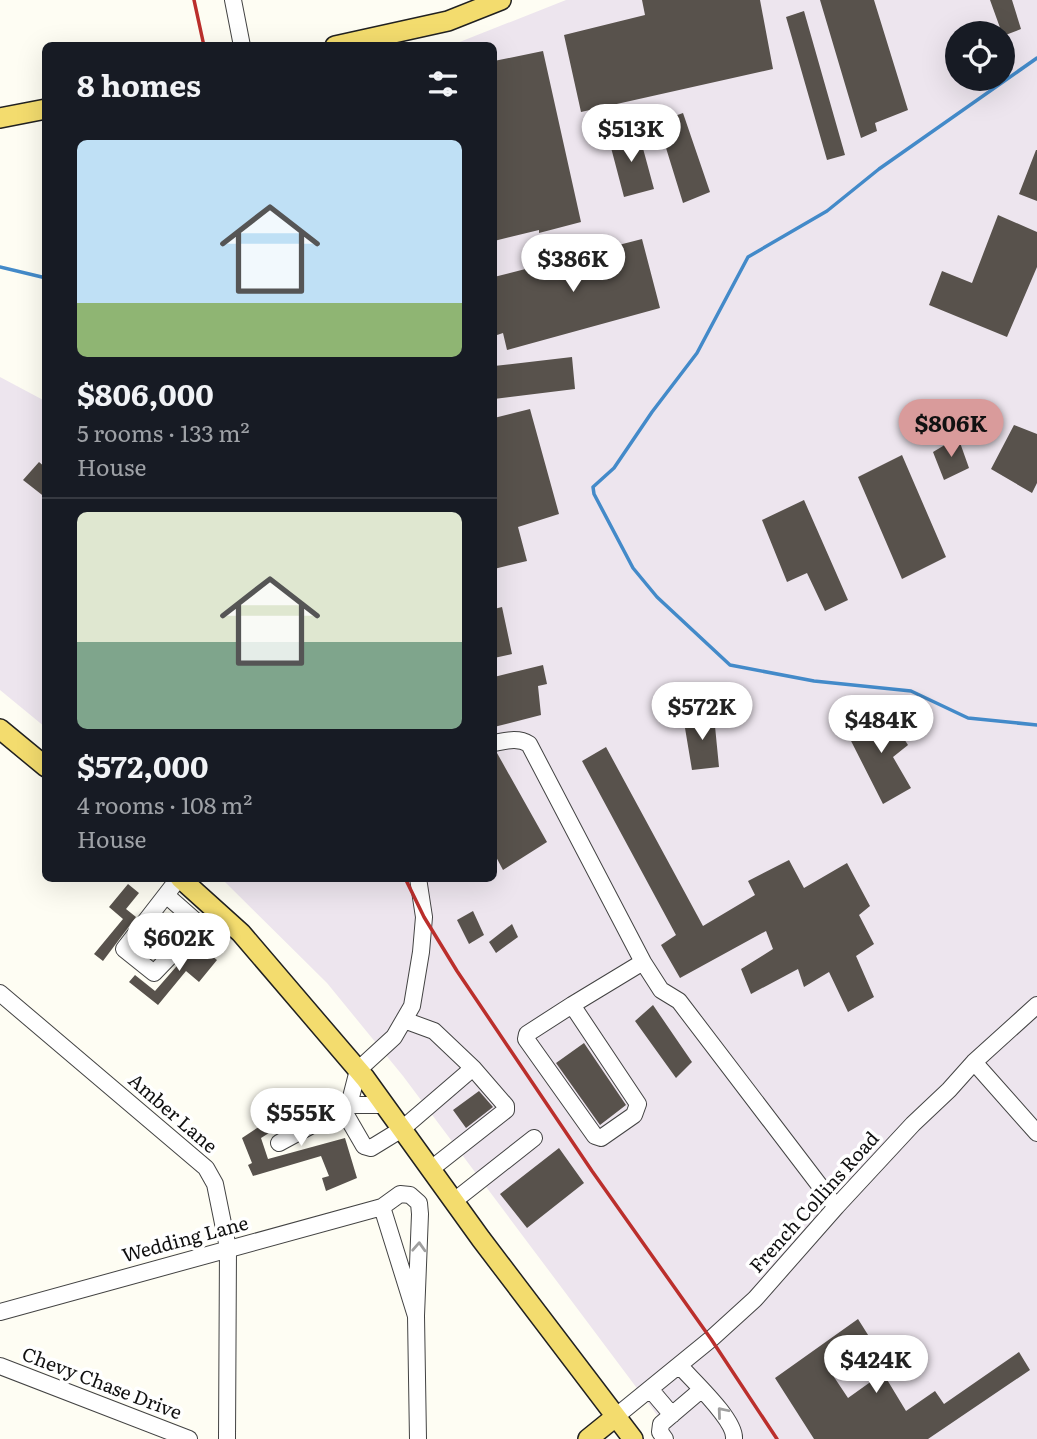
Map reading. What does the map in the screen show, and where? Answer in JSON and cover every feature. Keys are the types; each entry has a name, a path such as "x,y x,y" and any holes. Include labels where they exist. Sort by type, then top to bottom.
{"main road":[{"path":"352,42 448,20 502,0"},
{"path":"0,118 42,109"},
{"path":"1,735 42,764"},
{"path":"184,882 241,933 358,1070 614,1418 633,1439"},
{"path":"588,1439 614,1418"}],"street":[{"path":"233,0 241,42"},
{"path":"497,743 523,740 529,744 643,962 661,990 678,1001 836,1207"},
{"path":"176,882 124,949 154,973 213,908"},
{"path":"419,882 424,917 412,1006 394,1037 358,1070 345,1106 364,1146 377,1145 402,1129 473,1068"},
{"path":"166,895 190,935"},
{"path":"572,1005 638,1104 635,1115 601,1138 590,1131 526,1039 527,1034 572,1005 643,962"},
{"name":"Amber Lane","path":"0,993 205,1168 215,1184 228,1248 227,1439"},
{"name":"French Collins Road","path":"614,1418 755,1299 836,1207 974,1062 1037,1005"},
{"path":"404,1020 434,1031 473,1068 506,1106 506,1110 431,1169"},
{"path":"974,1062 1037,1133"},
{"path":"279,1143 345,1106 385,1105"},
{"path":"454,1200 534,1138"},
{"name":"Wedding Lane","path":"0,1312 382,1207 400,1194 410,1195 419,1203 416,1316"},
{"path":"382,1207 416,1316 418,1439"},
{"path":"679,1365 727,1418 735,1430 734,1439"},
{"name":"Chevy Chase Drive","path":"0,1366 189,1439"},
{"path":"650,1389 672,1415"},
{"path":"666,1439 660,1432 662,1424 701,1390"}],"shaded area":[{"path":"566,0 1037,0 1037,1439 675,1439 403,1076 327,983 225,882 497,882 497,42 460,42"},
{"path":"0,377 42,399 42,725 0,690"}],"building":[{"path":"642,0 760,0 773,69 581,112 564,35 645,15"},
{"path":"820,0 874,0 908,110 875,123 877,131 861,138"},
{"path":"990,0 1012,0 1021,29 1015,31 1015,21 998,21"},
{"path":"804,11 845,155 827,160 786,17"},
{"path":"543,51 581,222 497,240 497,60"},
{"path":"683,113 710,192 683,203 658,122"},
{"path":"638,130 654,189 624,197 609,140"},
{"path":"1037,150 1037,201 1019,194"},
{"path":"998,215 1037,232 1037,267 1007,337 929,305 942,271 972,283"},
{"path":"642,239 660,308 507,350 503,333 497,335 497,276"},
{"path":"572,357 575,389 497,399 497,366"},
{"path":"530,409 559,514 518,527 527,561 497,568 497,417"},
{"path":"1014,425 1037,434 1037,483 1032,493 991,469"},
{"path":"958,437 969,468 944,480 933,452"},
{"path":"902,455 946,557 902,579 858,477"},
{"path":"39,462 42,465 42,495 23,480"},
{"path":"804,500 848,600 825,611 807,573 787,582 762,520"},
{"path":"502,607 512,654 497,657 497,608"},
{"path":"543,665 547,684 538,686 541,715 497,726 497,676"},
{"path":"886,711 908,745 893,757 911,788 883,804 847,733"},
{"path":"683,716 714,716 719,767 692,770"},
{"path":"606,747 703,926 755,895 748,881 789,860 804,888 847,863 870,906 859,915 874,944 856,956 874,997 848,1012 829,972 804,987 798,969 751,994 741,969 773,949 766,931 680,978 661,945 676,935 582,761"},
{"path":"497,753 547,842 503,870 497,859"},
{"path":"128,884 139,893 126,909 136,917 103,961 94,954 123,919 109,907"},
{"path":"473,911 484,935 469,944 457,920"},
{"path":"512,924 518,937 496,953 489,942"},
{"path":"194,942 217,960 199,982 186,971 158,1005 129,982 135,975 155,991 189,952"},
{"path":"653,1005 692,1062 676,1078 635,1021"},
{"path":"584,1043 626,1105 600,1125 556,1063"},
{"path":"317,1088 320,1101 261,1138 268,1159 345,1138 357,1178 326,1191 322,1178 329,1176 321,1156 253,1176 248,1165 252,1163 242,1138"},
{"path":"479,1091 493,1107 466,1128 453,1110"},
{"path":"559,1148 584,1183 527,1228 500,1194"},
{"path":"858,1319 875,1346 834,1377 848,1398 883,1373 906,1411 935,1391 944,1404 1019,1352 1030,1370 928,1439 814,1439 775,1378"}],"waterway":[{"path":"1037,58 879,169 827,211 748,257 697,353 614,468 593,487 594,494 633,568 657,597 730,665 814,681 911,691 968,718 1037,725"},
{"path":"0,267 42,277"}],"railway":[{"path":"194,0 203,42"},
{"path":"407,882 424,917 457,971 777,1439"}]}
